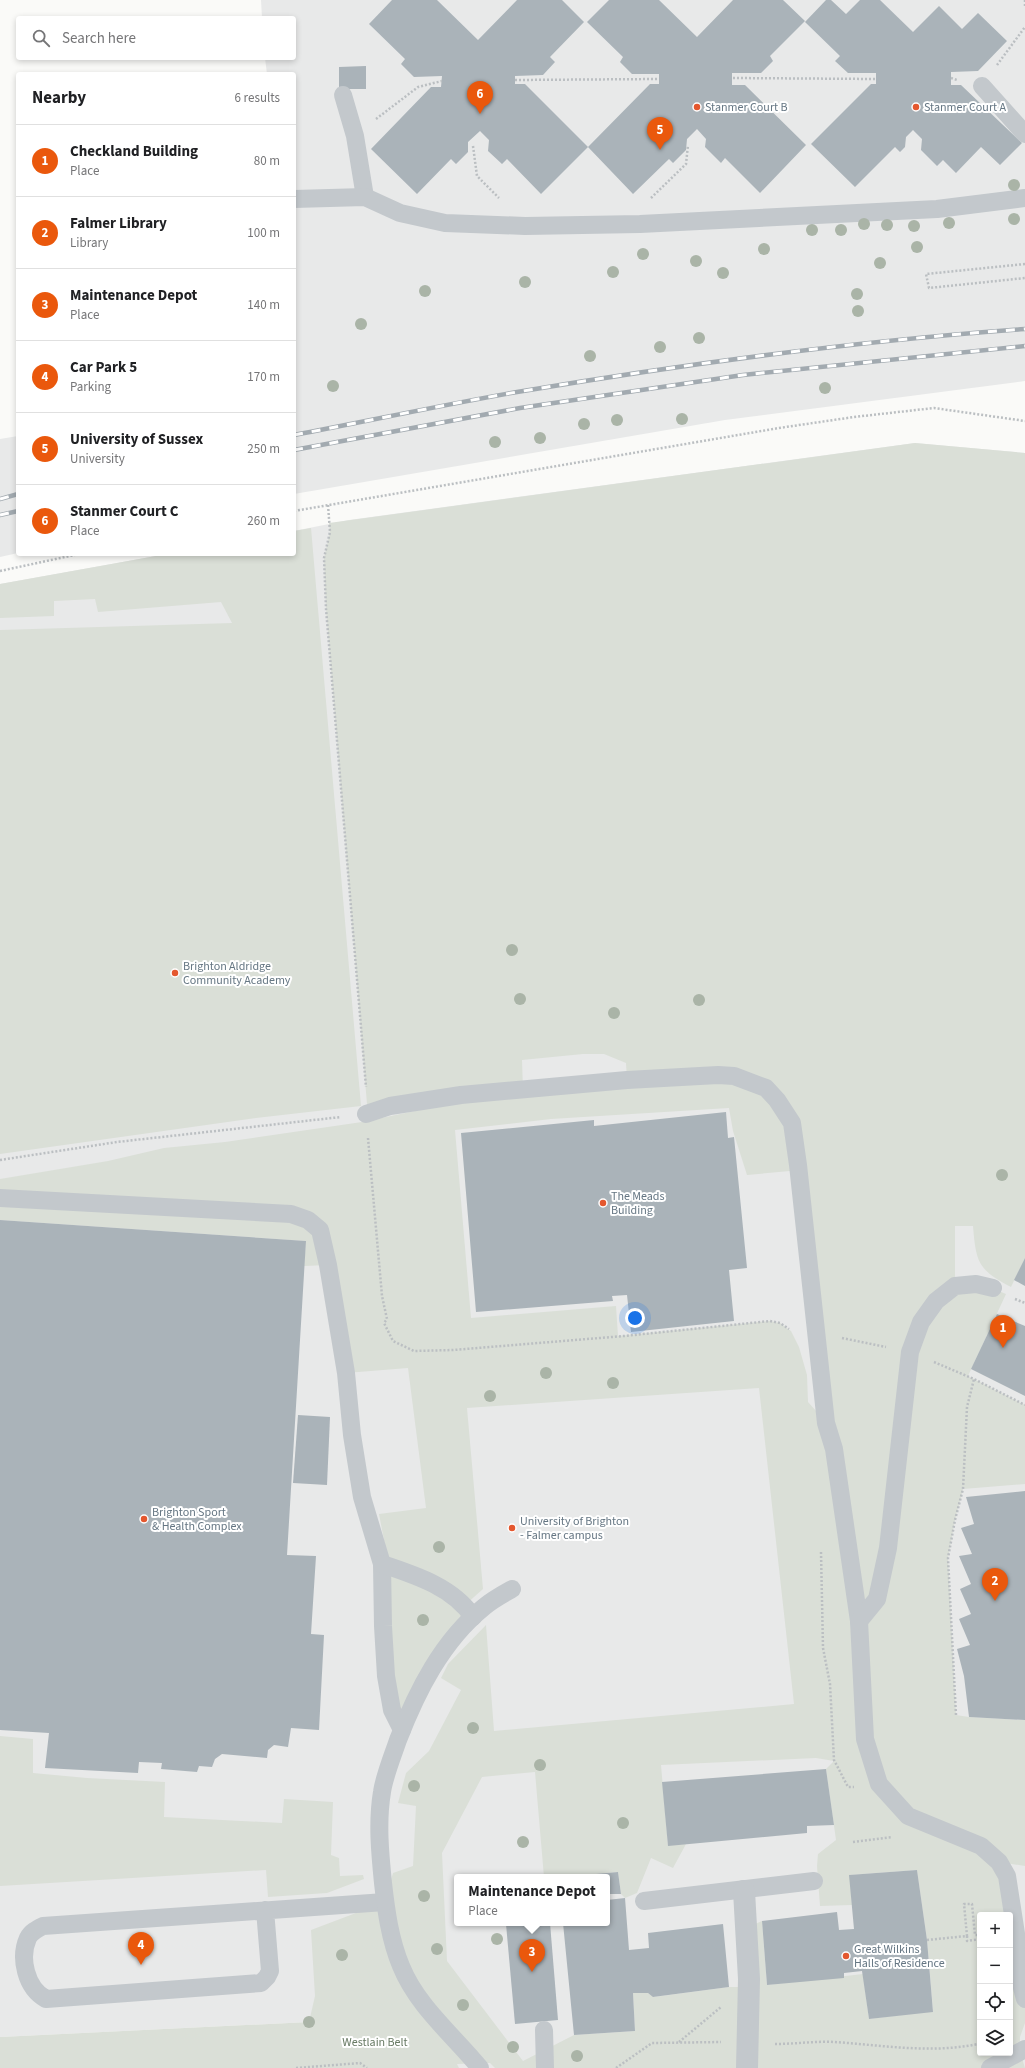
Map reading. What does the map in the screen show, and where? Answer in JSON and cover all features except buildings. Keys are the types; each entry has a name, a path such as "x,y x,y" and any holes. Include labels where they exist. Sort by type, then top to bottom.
{"street":[{"path":"744,1890 749,1979 747,2068"}],"lane":[{"path":"982,86 1025,134"},
{"path":"343,95 355,136 365,197"},
{"path":"296,199 365,197 400,213 445,223 525,226 624,224 938,209 1025,198"},
{"path":"366,1114 390,1106 461,1095 627,1080 718,1075 734,1076 759,1085 766,1088 777,1100 792,1123 826,1423 834,1449 859,1622 865,1739 882,1789 908,1816 981,1846 999,1862 1007,1876 1017,1940 1022,1988 1025,1999"},
{"path":"0,1198 291,1214 308,1220 320,1230 328,1265 346,1373 352,1435 362,1496 382,1564 383,1626 386,1676 392,1710 402,1730"},
{"path":"859,1622 877,1599 888,1548 910,1352 921,1322 936,1301 955,1286 976,1284 993,1288"},
{"path":"382,1564 430,1582 465,1605 473,1617"},
{"path":"480,2068 439,2025 412,1986 401,1966 392,1937 385,1902 380,1855 382,1791 402,1730 423,1684 434,1665 457,1635 484,1606 512,1588"},
{"path":"644,1901 814,1881"},
{"path":"266,1910 270,1971 261,1983 46,1999 32,1989 26,1974 25,1953 28,1937 34,1931 43,1926 266,1910 385,1902"},
{"path":"544,2030 545,2068"},
{"path":"990,2068 1025,2049"}],"path":[{"path":"1025,0 1025,8"},
{"path":"733,78 876,79"},
{"path":"515,80 659,79"},
{"path":"355,136 418,87 442,81"},
{"path":"624,224 686,164 688,145"},
{"path":"472,146 477,176 525,226"},
{"path":"1025,264 926,274 929,288 1025,278"},
{"path":"296,511 328,504 854,417 934,408 1025,421"},
{"path":"328,504 330,532 324,558 326,609 367,1104 366,1114 382,1296 387,1319 384,1323 393,1341 402,1347 414,1351 453,1350 624,1336 770,1321 780,1323 791,1330"},
{"path":"0,571 70,556"},
{"path":"0,1160 117,1142 366,1114"},
{"path":"816,1327 849,1340 889,1347"},
{"path":"938,1364 974,1379 1025,1404"},
{"path":"956,1715 948,1558 954,1520 963,1489 967,1406 974,1379"},
{"path":"821,1548 823,1648 830,1684 834,1760 848,1787 882,1789"},
{"path":"853,1842 886,1838"},
{"path":"977,1935 975,1935 972,1904 964,1904 967,1941 977,1939"},
{"path":"927,1940 967,1936"},
{"path":"678,2043 733,1996 749,1979"},
{"path":"616,2068 652,2043 747,2042 768,2045 832,2042 895,2048 956,2048 977,2044"},
{"path":"296,2068 360,2063 367,2068"}],"shaded area":[{"path":"261,0 1025,0 1025,381 725,420 296,494 296,72 267,72 265,60 296,60 296,16 262,16"},
{"path":"16,436 16,553 0,557 0,439"},
{"name":"University of Brighton - Falmer campus","path":"915,443 1025,453 1025,2068 425,2068 309,2022 0,2037 0,584 156,556 296,556 296,531 349,520"}],"green space":[{"name":"Westlain Belt","path":"915,443 1025,453 1025,1258 1011,1287 985,1270 981,1264 976,1248 973,1226 955,1226 955,1285 981,1286 1006,1294 968,1376 1025,1405 1025,1484 963,1489 955,1520 948,1558 956,1715 1025,1720 1025,1866 999,1862 1007,1876 1012,1912 977,1912 977,2056 1013,2056 1013,1917 1025,1999 1025,2023 1020,2037 1020,2052 1025,2068 990,2068 996,2064 988,2068 495,2068 490,2063 457,2064 459,2068 0,2068 0,2037 309,2022 315,1996 311,1930 385,1902 393,1873 413,1866 416,1806 398,1803 406,1773 429,1751 461,1690 441,1678 448,1664 486,1625 494,1731 794,1704 759,1388 467,1408 483,1589 465,1605 473,1617 438,1659 423,1684 402,1730 392,1710 386,1676 383,1626 382,1564 389,1566 379,1514 426,1508 408,1368 346,1373 328,1265 304,1266 306,1241 0,1220 0,1179 108,1161 164,1148 225,1142 362,1122 458,1102 553,1094 647,1083 722,1078 757,1089 774,1106 786,1126 790,1171 747,1175 733,1131 729,1108 551,1119 455,1130 471,1318 616,1306 618,1336 770,1321 780,1323 791,1331 799,1347 807,1375 808,1402 826,1422 792,1123 777,1101 766,1089 753,1082 719,1076 699,1075 627,1080 626,1063 604,1054 583,1054 522,1060 523,1090 390,1106 366,1114 367,1104 326,609 324,558 330,532 329,523","holes":["816,1758 834,1761 826,1769 836,1840 818,1854 817,1866 820,1906 852,1905 850,1875 917,1870 927,1940 933,2011 869,2019 863,1974 767,1985 762,1921 746,1928 748,1987 729,1987 654,1997 648,1993 633,1993 635,2031 574,2035 523,2061 447,1961 442,1853 482,1777 535,1772 544,1874 596,1874 618,1872 621,1894 625,1898 637,1893 651,1858 673,1868 686,1844 668,1845 661,1765"]},
{"name":"Brighton Aldridge Community Academy","path":"311,528 361,1106 256,1118 0,1154 0,630 232,623 221,602 98,612 95,599 54,601 54,616 0,618 0,584 156,556 296,556 296,531"},
{"path":"0,1736 33,1739 33,1773 87,1778 165,1782 164,1817 282,1823 284,1799 333,1802 331,1855 339,1858 340,1876 363,1875 364,1879 327,1893 268,1897 266,1870 0,1886"}],"railway":[{"path":"296,435 489,397 643,372 770,354 898,340 1025,329"},
{"path":"296,450 520,408 743,375 1025,346"},
{"path":"0,499 16,495"},
{"path":"0,515 16,511"}],"place":[{"name":"Stanmer Court B","path":"697,107"},
{"name":"Stanmer Court A","path":"916,107"},
{"name":"Stanmer Court C","path":"480,114"},
{"name":"University of Sussex","path":"660,150"},
{"name":"Brighton Aldridge Community Academy","path":"175,973"},
{"name":"The Meads Building","path":"603,1203"},
{"name":"Checkland Building","path":"1003,1348"},
{"name":"Brighton Sport & Health Complex","path":"144,1519"},
{"name":"University of Brighton - Falmer campus","path":"512,1528"},
{"name":"Falmer Library","path":"995,1601"},
{"name":"Great Wilkins Halls of Residence","path":"846,1956"},
{"name":"Car Park 5","path":"141,1965"},
{"name":"Maintenance Depot","path":"532,1972"}]}
